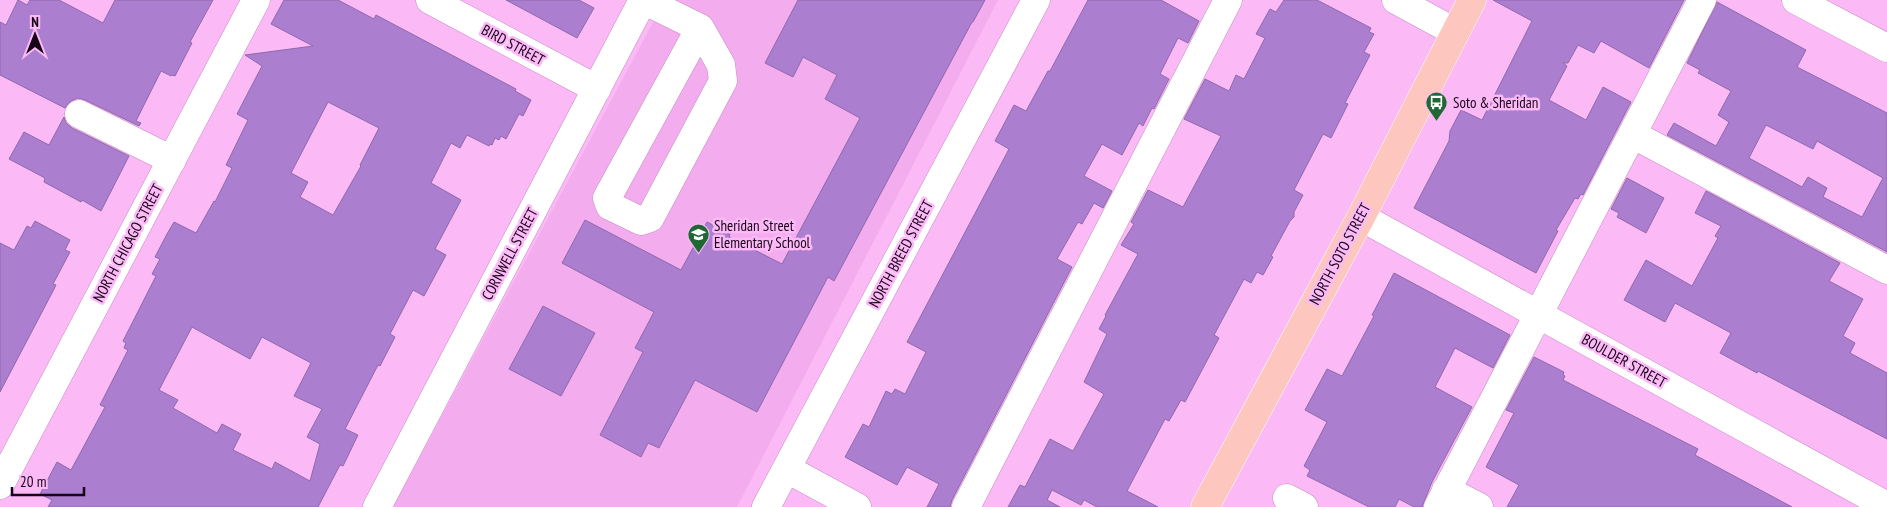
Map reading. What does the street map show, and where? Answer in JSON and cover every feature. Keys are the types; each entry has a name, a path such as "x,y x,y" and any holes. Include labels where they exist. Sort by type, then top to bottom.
{"main road":[{"name":"NORTH SOTO STREET","path":"1205,507 1361,217 1472,0"}],"street":[{"name":"NORTH CHICAGO STREET","path":"0,485 256,0"},
{"name":"BIRD STREET","path":"430,0 597,89"},
{"path":"643,0 700,28 721,65 724,81 650,218 640,221 610,206 607,198 700,28"},
{"name":"CORNWELL STREET","path":"377,507 643,0"},
{"name":"NORTH BREED STREET","path":"766,507 1036,0"},
{"path":"966,507 1228,0"},
{"path":"1396,0 1455,32"},
{"path":"1479,507 1442,498 1702,0"},
{"path":"1796,0 1887,48"},
{"path":"79,114 172,160"},
{"path":"1632,134 1887,270"},
{"name":"BOULDER STREET","path":"1361,217 1887,506"},
{"path":"787,469 857,507"}],"shaded area":[{"name":"Sheridan Street Elementary School","path":"665,0 998,0 737,507 393,507"}],"building":[{"path":"18,0 27,5 30,0 59,0 103,23 115,0 213,0 190,42 192,43 175,76 161,71 136,121 141,123 139,126 78,98 71,101 65,108 0,75 0,22 6,25"},
{"path":"284,0 338,0 374,19 376,15 516,89 515,91 531,100 523,116 519,114 506,139 501,136 499,140 495,138 492,145 490,144 489,146 467,135 460,148 451,143 431,183 461,200 435,249 446,255 424,296 413,290 390,334 395,337 380,366 378,365 345,429 358,435 343,466 340,465 318,507 48,507 52,500 40,494 57,462 71,470 105,407 100,405 128,350 124,348 126,343 123,341 156,276 152,274 160,259 155,257 167,234 174,222 196,233 215,202 232,168 226,165 248,120 237,114 262,66 245,55 313,46 271,24","holes":["328,102 379,128 361,166 333,215 300,197 308,182 291,173","192,327 250,359 262,337 311,363 294,396 322,409 307,437 320,444 310,481 275,462 272,469 233,450 241,434 222,424 217,433 173,408 178,400 159,390"]},
{"path":"506,0 579,0 594,8 577,38"},
{"path":"798,0 985,0 834,281 828,277 757,412 695,380 659,448 648,443 641,457 600,435 643,352 635,348 654,312 562,263 585,220 681,270 707,222 730,234 729,237 782,264 860,118 825,99 837,75 803,57 793,77 765,63"},
{"path":"1088,0 1161,0 1199,21 1188,43 1178,38 1160,74 1169,79 1154,109 1152,108 1143,126 1139,123 1122,155 1102,144 1084,176 1112,191 1103,208 1094,203 1082,224 1078,222 1057,259 1072,267 950,507 927,507 939,484 907,467 897,485 845,457 863,424 869,427 886,391 892,394 895,389 905,394 926,352 907,342 1009,149 995,141 1014,105 1026,111"},
{"path":"1284,0 1317,0 1371,28 1369,32 1374,34 1364,52 1370,55 1345,103 1348,104 1331,138 1323,134 1294,190 1303,195 1294,212 1294,217 1271,256 1273,257 1263,275 1257,272 1251,283 1244,279 1214,335 1219,338 1185,402 1181,400 1169,421 1165,419 1127,491 1158,507 1097,507 1084,500 1081,505 1052,490 1047,500 1060,507 1008,507 1020,485 1025,487 1050,439 1073,451 1104,394 1084,382 1107,334 1099,329 1138,254 1121,245 1134,224 1131,222 1148,190 1183,207 1221,136 1184,119 1205,79 1229,91 1236,75 1244,79 1265,38 1256,34 1270,9 1276,12"},
{"path":"1493,0 1684,0 1649,68 1601,41 1594,53 1578,45 1568,63 1563,63 1567,66 1549,100 1586,120 1603,87 1631,102 1583,195 1581,194 1578,199 1575,198 1556,230 1558,231 1536,273 1414,208 1449,141 1450,131 1461,110 1482,120 1532,21"},
{"path":"1717,2 1806,50 1797,67 1887,113 1887,252 1667,135 1674,123 1716,146 1729,122 1718,115 1731,91 1698,73 1700,70 1687,63","holes":["1766,125 1813,149 1817,141 1883,178 1862,217 1823,197 1827,188 1808,177 1802,187 1749,158"]},
{"path":"64,117 66,123 72,128 129,156 101,211 44,182 45,178 9,159 24,132 49,145"},
{"path":"1627,178 1664,198 1646,233 1617,217 1619,213 1611,209"},
{"path":"1706,191 1840,263 1829,281 1863,299 1843,336 1855,343 1850,353 1887,373 1887,439 1720,353 1731,333 1675,303 1665,322 1624,300 1646,260 1692,286 1718,238 1715,236 1721,226 1695,213"},
{"path":"35,221 70,240 65,250 70,252 53,284 56,285 52,293 0,392 0,243 14,250 27,226 31,228"},
{"path":"1394,273 1510,335 1493,368 1455,348 1435,387 1472,407 1432,482 1422,507 1414,507 1399,499 1395,507 1369,507 1307,476 1310,470 1304,466 1327,422 1305,410 1327,369 1342,376 1374,316 1372,315"},
{"path":"543,306 595,333 561,396 509,369"},
{"path":"1534,357 1564,372 1563,380 1698,449 1695,455 1792,507 1507,507 1519,485 1486,467 1514,413 1506,410"}],"place":[{"name":"Soto & Sheridan","path":"1437,122"},
{"name":"Sheridan Street Elementary School","path":"698,254"}]}
